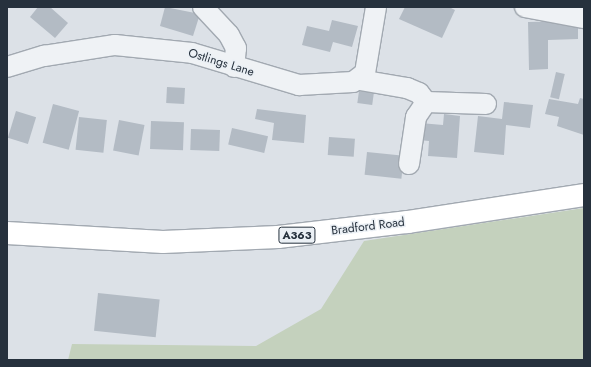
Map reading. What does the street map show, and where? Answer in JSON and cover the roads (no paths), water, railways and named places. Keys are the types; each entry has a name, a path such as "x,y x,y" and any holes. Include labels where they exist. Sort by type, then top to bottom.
{"main road":[{"name":"Bradford Road","path":"7,233 163,242 278,237 408,222 584,195"}],"street":[{"path":"203,7 229,35 236,48 234,67"},
{"path":"360,80 367,65 376,7"},
{"path":"525,7 584,18"},
{"name":"Ostlings Lane","path":"7,67 44,56 116,45 192,53 299,86 360,80 407,88 419,93 426,102"},
{"path":"409,164 416,117 426,102 486,104"}]}
